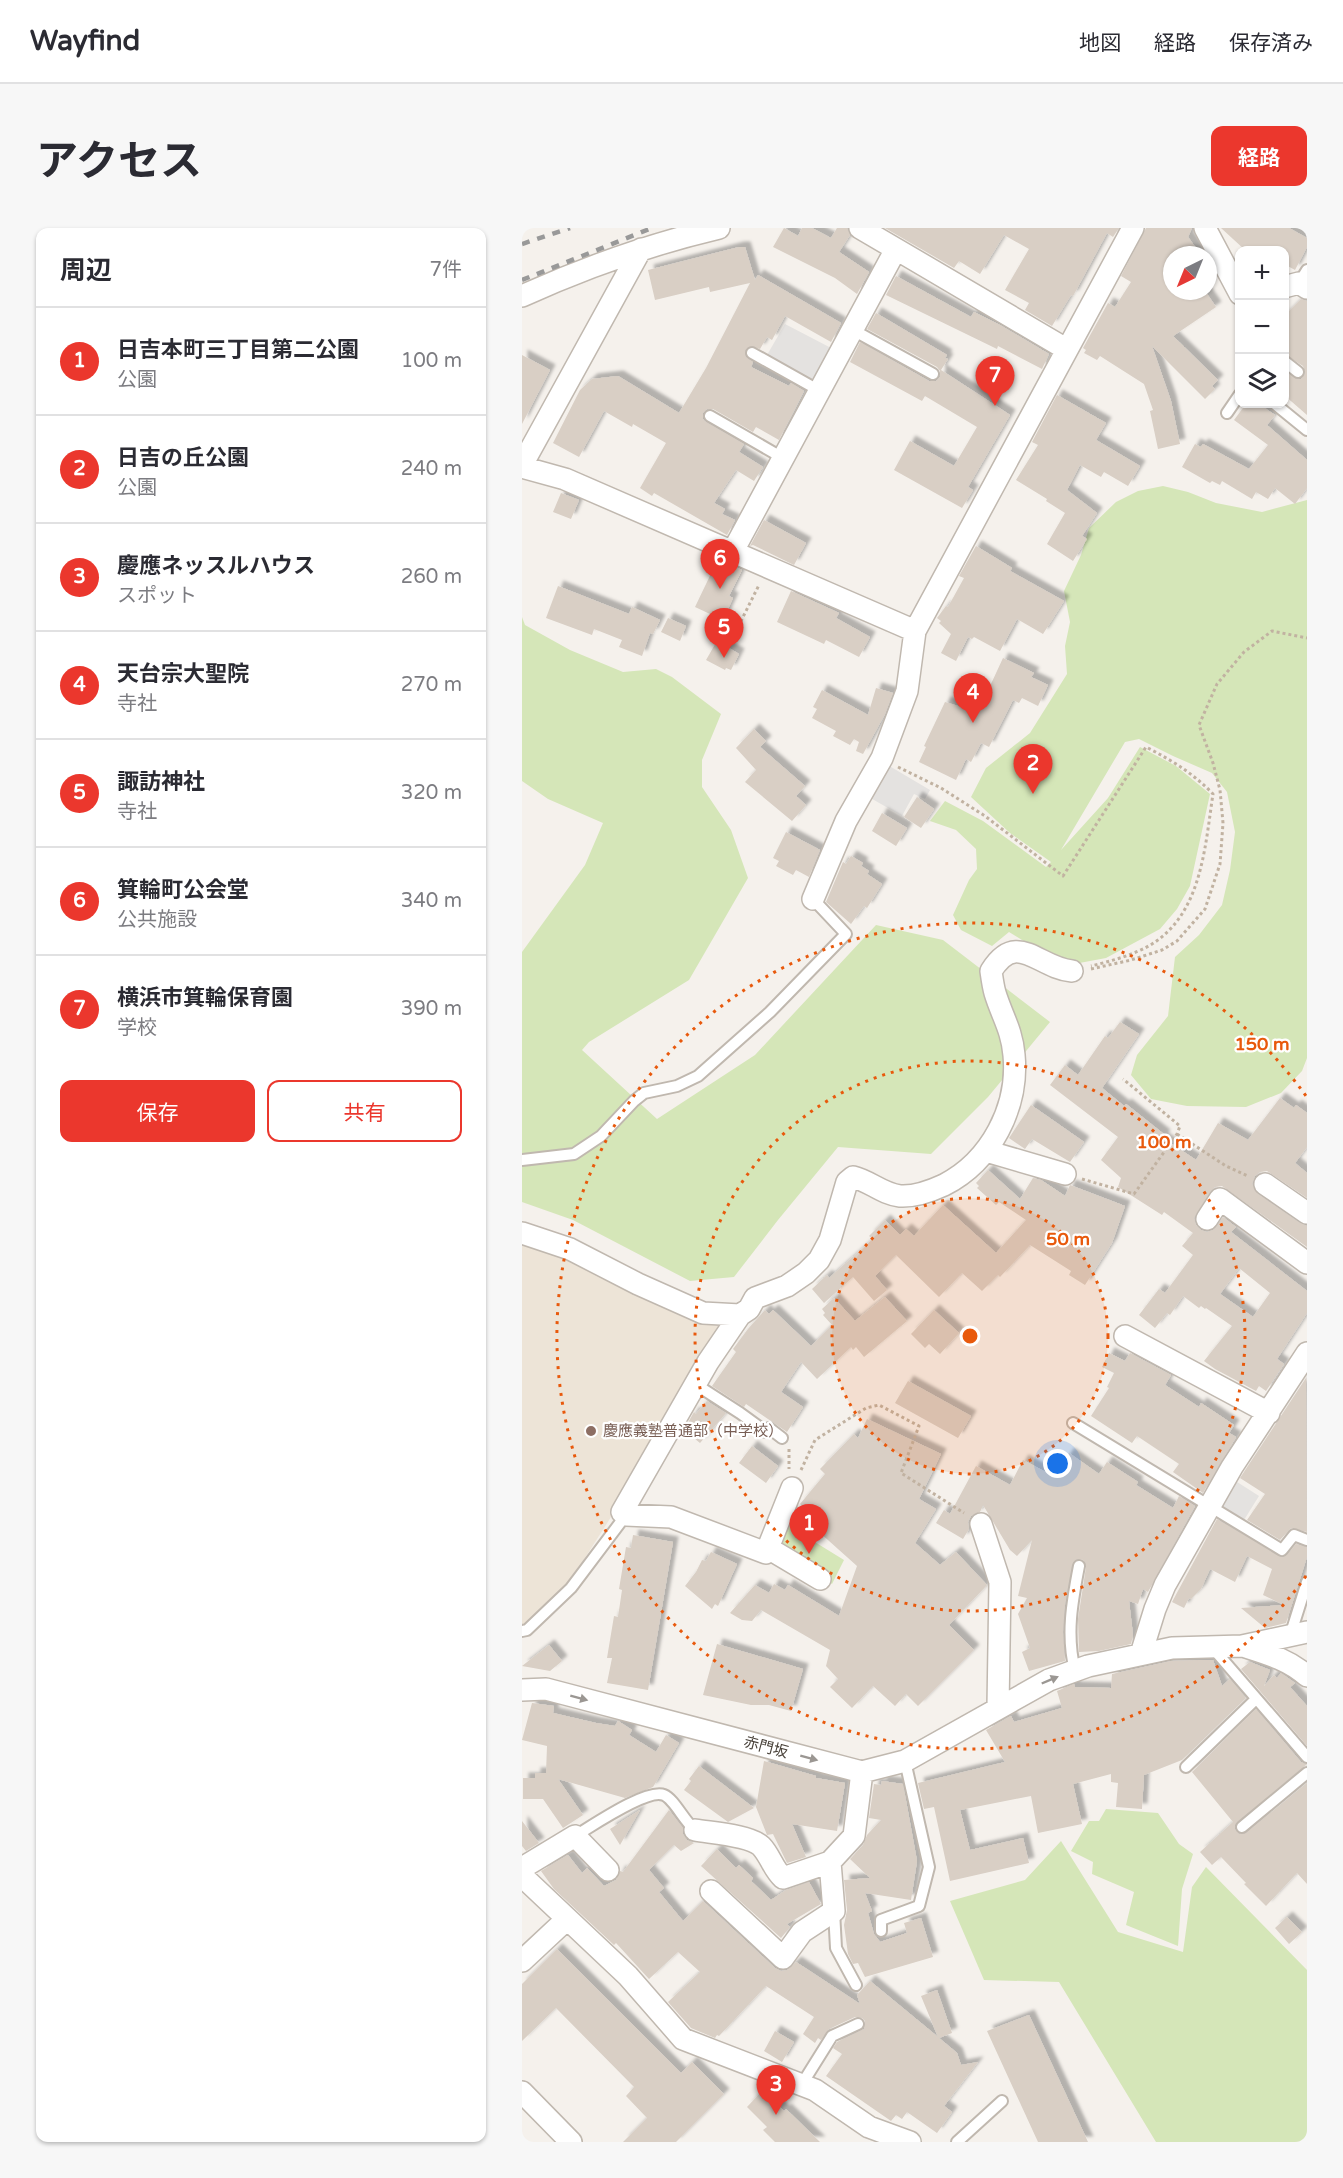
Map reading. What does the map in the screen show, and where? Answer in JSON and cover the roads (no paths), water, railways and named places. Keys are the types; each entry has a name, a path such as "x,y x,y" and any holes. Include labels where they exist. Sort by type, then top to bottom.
{"street":[{"path":"522,296 565,277 641,249 719,228"},
{"path":"860,228 1066,349"},
{"path":"813,899 846,821 882,758 907,692 915,631 1132,228"},
{"path":"1205,228 1235,286"},
{"path":"641,249 522,466 565,478 915,631"},
{"path":"733,551 896,249"},
{"path":"792,1488 766,1553 671,1517 626,1515 622,1512 695,1384 740,1315 749,1309 755,1298 787,1286 806,1273 819,1260 830,1240 847,1182 853,1178 862,1180 892,1195 904,1196 921,1193 957,1178 986,1151 1006,1114 1012,1088 1014,1056 1009,1026 995,994 991,971 1000,957 1015,951 1033,956 1061,970 1078,970"},
{"path":"986,1151 1065,1174"},
{"path":"1265,1184 1307,1213"},
{"path":"1207,1219 1220,1199 1307,1263"},
{"path":"522,1233 570,1249 638,1284 703,1312 740,1315"},
{"path":"1125,1336 1269,1413"},
{"path":"1141,1654 1165,1585 1232,1467 1307,1353"},
{"path":"981,1524 1000,1582 998,1707"},
{"path":"768,1548 820,1579"},
{"path":"1242,1646 1299,1634"},
{"path":"1242,1646 1278,1657 1297,1667 1307,1676"},
{"name":"赤門坂","path":"522,1690 546,1689 862,1772 905,1761 1048,1680 1075,1671 1172,1648 1242,1646"},
{"path":"695,1830 752,1840 762,1847 775,1871 783,1878 830,1862 854,1836 862,1772"},
{"path":"522,1868 575,1836 608,1870"},
{"path":"711,1891 783,1958 802,1932 834,1911 830,1862"},
{"path":"522,1876 628,1976 683,2039 802,2084 815,2090 869,2127 909,2142"},
{"path":"522,1961 567,1919"},
{"path":"522,2092 560,2138"}],"lane":[{"path":"853,330 933,374"},
{"path":"752,353 820,391"},
{"path":"1289,365 1298,372"},
{"path":"1227,414 1235,401"},
{"path":"1280,408 1307,430"},
{"path":"710,416 783,458"},
{"path":"522,1160 574,1154 589,1146 644,1093 677,1086 698,1076 770,1012 846,934 813,899"},
{"path":"695,1384 766,1432 769,1428 782,1437"},
{"path":"1073,1423 1282,1550 1294,1534 1307,1540"},
{"path":"522,1631 527,1630 571,1588 626,1515"},
{"path":"1075,1671 1070,1651 1070,1622 1079,1566"},
{"path":"1299,1634 1307,1582"},
{"path":"1210,1646 1307,1758"},
{"path":"1186,1767 1256,1699"},
{"path":"881,1931 881,1920 919,1906 929,1867 905,1761"},
{"path":"1242,1827 1307,1773"},
{"path":"575,1836 635,1801 656,1794 663,1795 672,1801 686,1823 695,1830"},
{"path":"834,1911 836,1948 856,1985"},
{"path":"802,2084 832,2036 858,2024"},
{"path":"957,2142 1002,2100"}],"railway":[{"path":"522,244 570,228"},
{"path":"522,280 652,228"}],"place":[{"name":"横浜市箕輪保育園","path":"995,406"},
{"name":"箕輪町公会堂","path":"720,589"},
{"name":"諏訪神社","path":"724,658"},
{"name":"天台宗大聖院","path":"973,723"},
{"name":"日吉の丘公園","path":"1033,794"},
{"name":"慶應義塾普通部（中学校）","path":"591,1431"},
{"name":"日吉本町三丁目第二公園","path":"809,1554"},
{"name":"慶應ネッスルハウス","path":"776,2115"}]}
